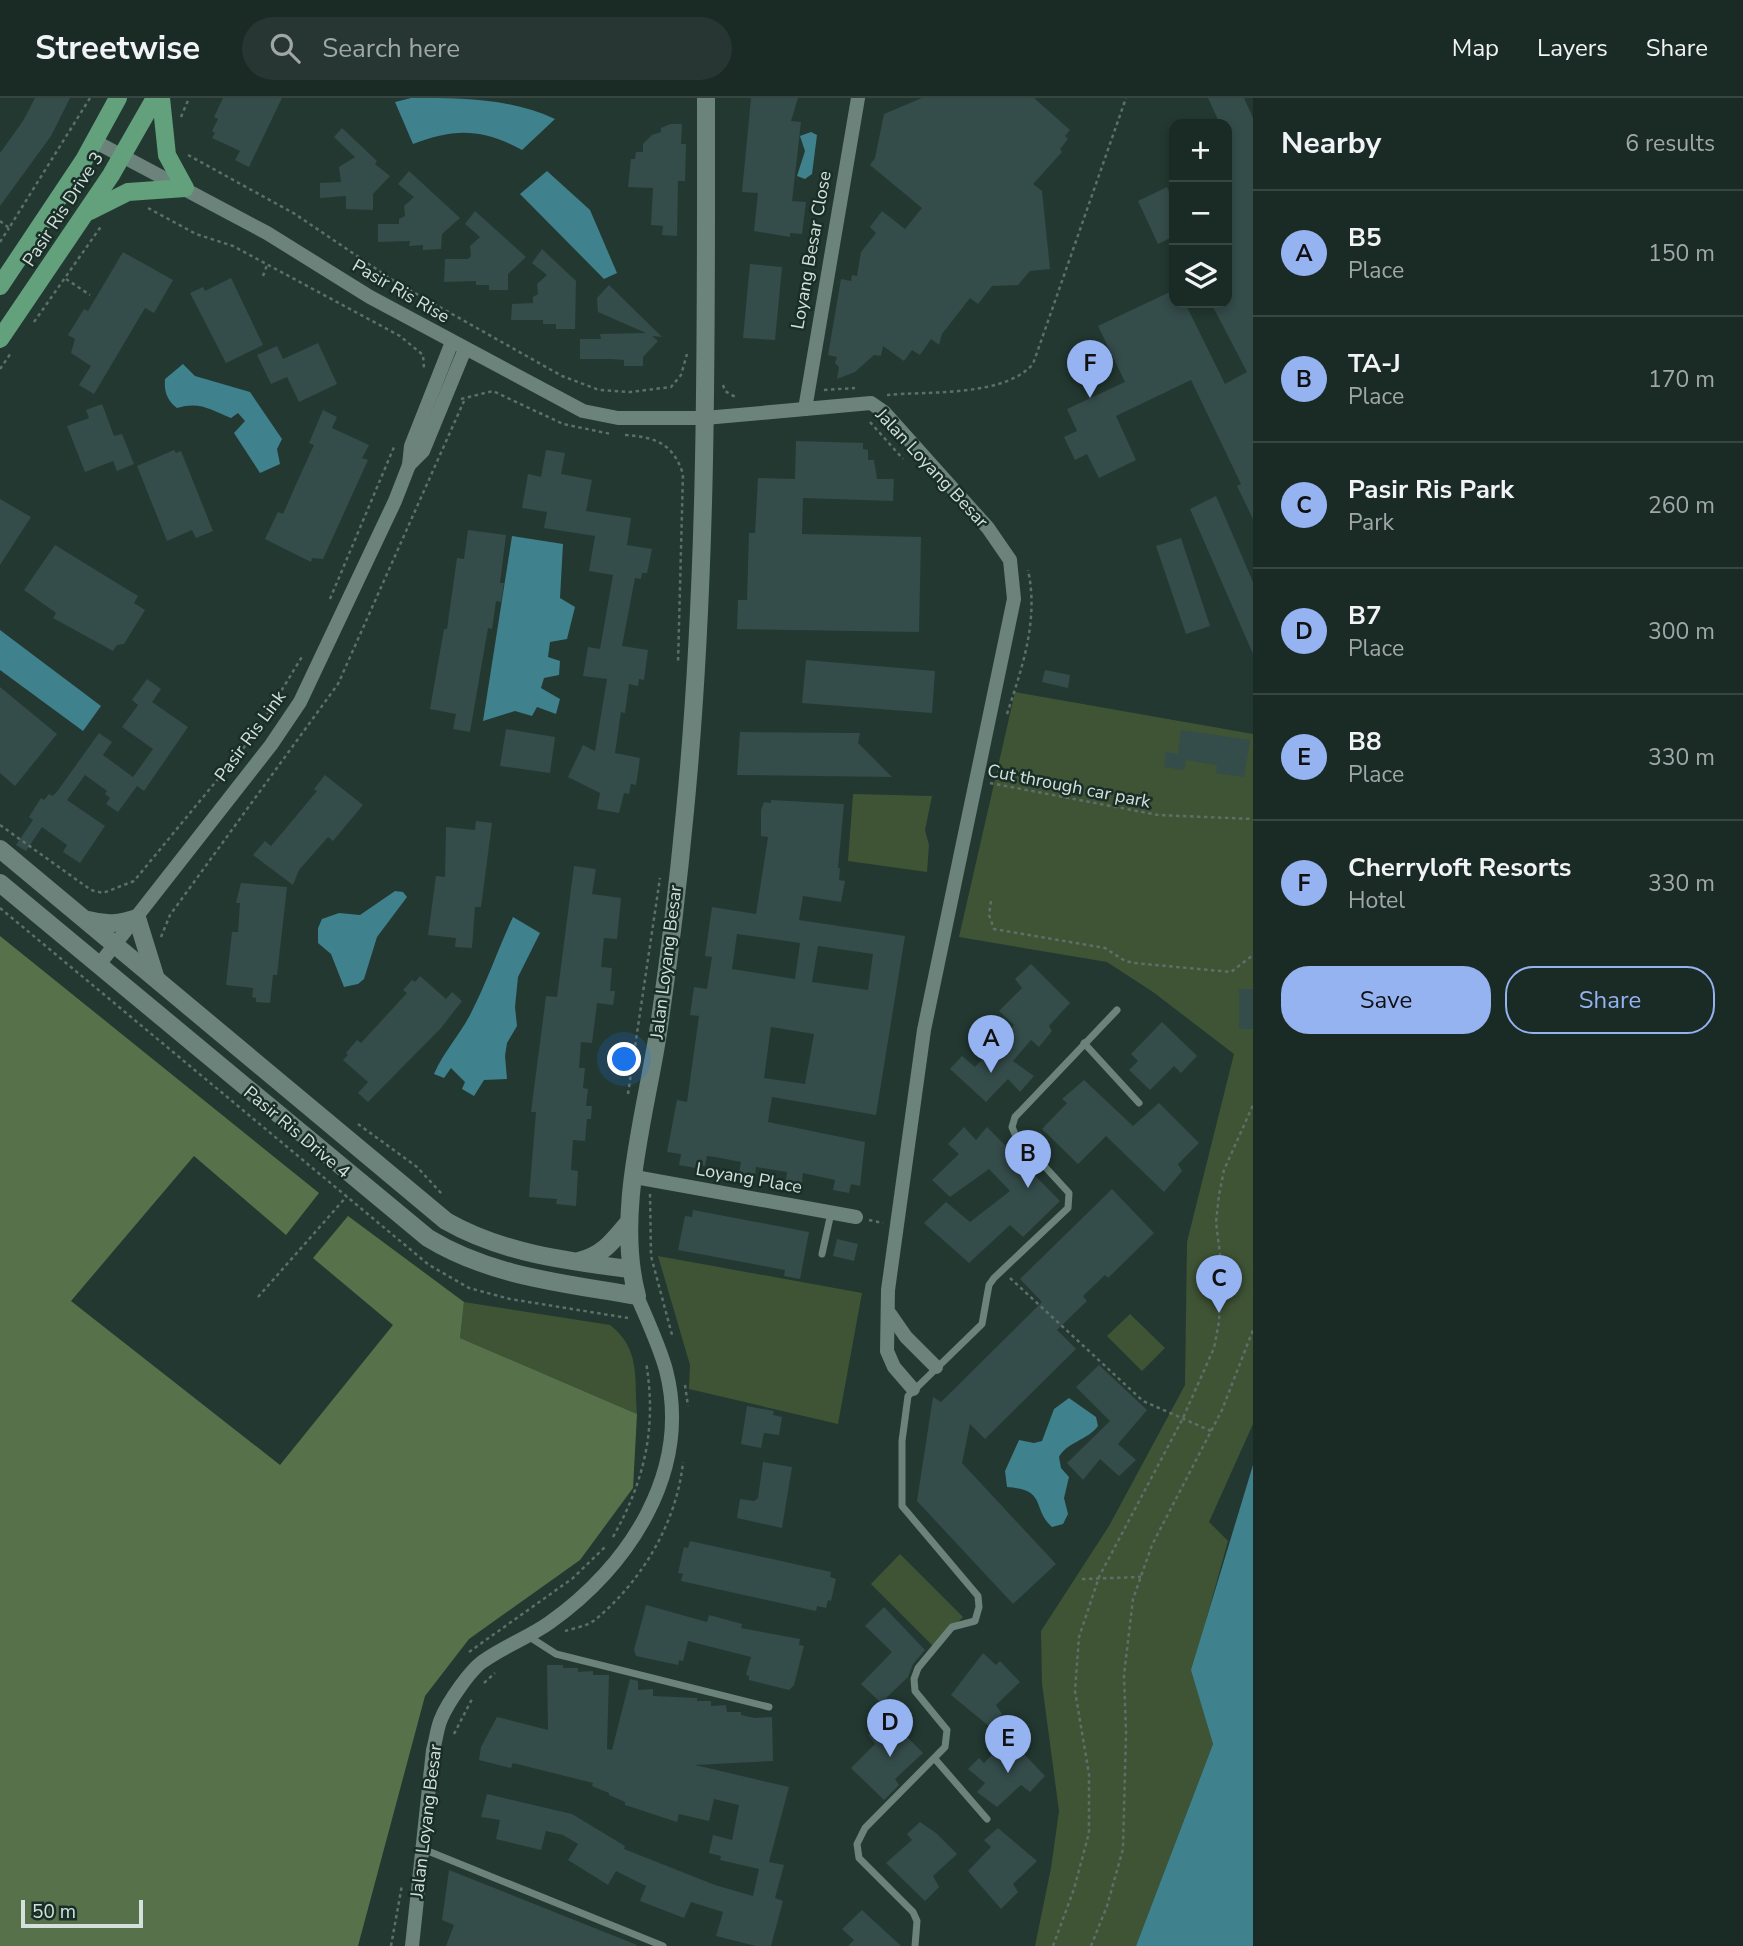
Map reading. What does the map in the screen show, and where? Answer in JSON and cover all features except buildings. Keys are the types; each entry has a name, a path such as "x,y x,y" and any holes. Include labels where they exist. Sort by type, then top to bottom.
{"main road":[{"name":"Pasir Ris Drive 3","path":"0,286 94,141 118,98"},
{"name":"Pasir Ris Drive 3","path":"8,343 155,98"},
{"path":"84,215 128,192 185,188 167,155 161,98"}],"street":[{"name":"Jalan Loyang Besar","path":"412,1946 433,1750 440,1719 481,1661 549,1624 592,1588 628,1548 647,1518 667,1465 671,1420 666,1371 637,1296 630,1269 628,1223 643,1179 686,798 698,637 705,418 706,98"},
{"name":"Loyang Besar Close","path":"804,409 858,98"},
{"name":"Pasir Ris Rise","path":"94,141 267,233 370,297 583,411 618,418 705,418"},
{"name":"Pasir Ris Link","path":"98,966 288,722 368,559 409,465 423,451 441,390 459,346"},
{"name":"Jalan Loyang Besar","path":"705,418 871,402 884,412 988,528 1010,560 1014,599 924,1030 888,1290 890,1314 887,1351 894,1367 913,1389"},
{"name":"Pasir Ris Drive 4","path":"0,849 116,943 446,1221 487,1242 576,1262 630,1269"},
{"name":"Pasir Ris Drive 4","path":"0,883 358,1183 428,1238 459,1257 512,1274 637,1296"},
{"path":"88,920 102,924 122,923 137,918 155,977"},
{"name":"Loyang Place","path":"643,1179 856,1217"},
{"path":"576,1262 596,1257 628,1223"},
{"path":"890,1314 906,1337 936,1367"}],"lane":[{"path":"915,1946 917,1921 913,1912 859,1858 857,1844 865,1828 945,1747 947,1730 915,1691 914,1679 918,1668 952,1627 975,1621 979,1607 978,1596 902,1506 904,1410 913,1389 982,1324 989,1286 1002,1270 1061,1215 1070,1201 1065,1186 1015,1134 1012,1126 1015,1117 1117,1010"},
{"path":"1084,1043 1139,1103"},
{"path":"822,1254 831,1212"},
{"path":"528,1635 556,1654 769,1707"},
{"path":"935,1759 987,1819"},
{"path":"422,1849 663,1946"}],"path":[{"path":"0,242 90,98"},
{"path":"889,403 880,395 1002,385 1021,376 1033,364 1126,98"},
{"path":"181,148 188,155 295,214 397,283 562,376 605,391 655,391 671,387"},
{"path":"141,205 196,234 233,246 400,336 423,355 423,382 464,401 493,391 584,431 651,437 669,448 678,460 683,474 677,674"},
{"path":"33,324 108,216"},
{"path":"0,222 9,228"},
{"path":"264,276 267,265"},
{"path":"65,278 90,295"},
{"path":"0,369 8,343"},
{"path":"722,382 725,391 736,398 748,399"},
{"path":"807,393 858,388"},
{"path":"327,607 398,438"},
{"path":"0,825 91,890 103,893 134,881 255,734 288,685 306,650"},
{"name":"Cut through car park","path":"976,780 1158,815 1253,819"},
{"path":"628,1094 661,869"},
{"path":"991,901 990,924 995,929 1105,947 1125,961 1231,972 1253,955"},
{"path":"1053,1946 1074,1889 1089,1833 1089,1774 1075,1691 1079,1637 1100,1577 1182,1420 1214,1348 1219,1322 1221,1262 1216,1222 1219,1195 1224,1170 1253,1105"},
{"path":"349,1118 417,1167 443,1195"},
{"path":"643,1179 651,1256 666,1312"},
{"path":"258,1297 358,1183"},
{"path":"856,1217 897,1226"},
{"path":"1002,1270 1143,1401 1211,1431"},
{"path":"1091,1946 1107,1906 1123,1849 1126,1732 1124,1675 1133,1599 1153,1545 1222,1410 1253,1330"},
{"path":"1082,1579 1141,1577"}],"green space":[{"path":"1015,692 1253,734 1253,1424 1209,1522 1228,1541 1192,1671 1213,1744 1136,1946 1035,1946 1051,1868 1059,1811 1042,1684 1041,1631 1109,1526 1185,1385 1187,1242 1234,1054 1153,992 1107,962 959,937"},
{"path":"853,794 932,796 925,830 929,845 927,872 848,861"},
{"path":"0,936 319,1193 286,1235 194,1156 71,1301 280,1465 393,1325 313,1258 348,1216 464,1302 460,1338 637,1414 633,1488 580,1560 469,1639 425,1696 358,1946 0,1946"},
{"path":"658,1256 862,1293 838,1424 689,1389 690,1365"},
{"path":"464,1302 610,1325 620,1334 631,1354 637,1414 460,1338"},
{"path":"1130,1314 1165,1348 1142,1371 1107,1336"},
{"path":"900,1554 963,1617 934,1647 871,1584"}],"water":[{"path":"411,98 503,103 555,119 522,150 494,138 468,133 442,135 413,144 395,102"},
{"path":"811,132 817,135 812,174 805,179 797,176 805,151 800,136"},
{"path":"547,171 590,210 617,273 604,279 520,194"},
{"path":"183,364 195,376 250,392 282,439 277,449 280,464 260,473 234,433 245,421 238,413 231,418 205,407 192,405 177,408 174,405 167,395 165,379"},
{"path":"512,536 563,544 560,598 575,607 567,639 550,642 548,657 560,661 559,675 544,678 541,688 560,699 556,714 537,707 532,716 515,711 483,721"},
{"path":"0,630 101,706 83,731 0,670"},
{"path":"395,891 403,892 407,897 377,937 364,979 358,984 344,987 331,954 318,943 318,928 322,919 339,913 360,915"},
{"path":"513,917 540,933 518,977 515,1007 517,1026 507,1043 505,1056 507,1079 484,1080 474,1096 462,1089 465,1082 451,1068 444,1078 434,1074 471,1013"},
{"path":"1069,1398 1096,1417 1098,1426 1059,1457 1061,1468 1069,1477 1064,1498 1068,1514 1063,1524 1052,1527 1034,1496 1020,1489 1007,1487 1005,1471 1019,1440 1034,1443 1042,1441 1054,1409"},
{"path":"1253,1465 1253,1946 1136,1946 1213,1744 1191,1670"}],"place":[{"name":"Cherryloft Resorts","path":"1090,398"},
{"name":"B5","path":"991,1073"},
{"name":"TA-J","path":"1028,1188"},
{"name":"Pasir Ris Park","path":"1219,1313"},
{"name":"B7","path":"890,1757"},
{"name":"B8","path":"1008,1773"}]}
